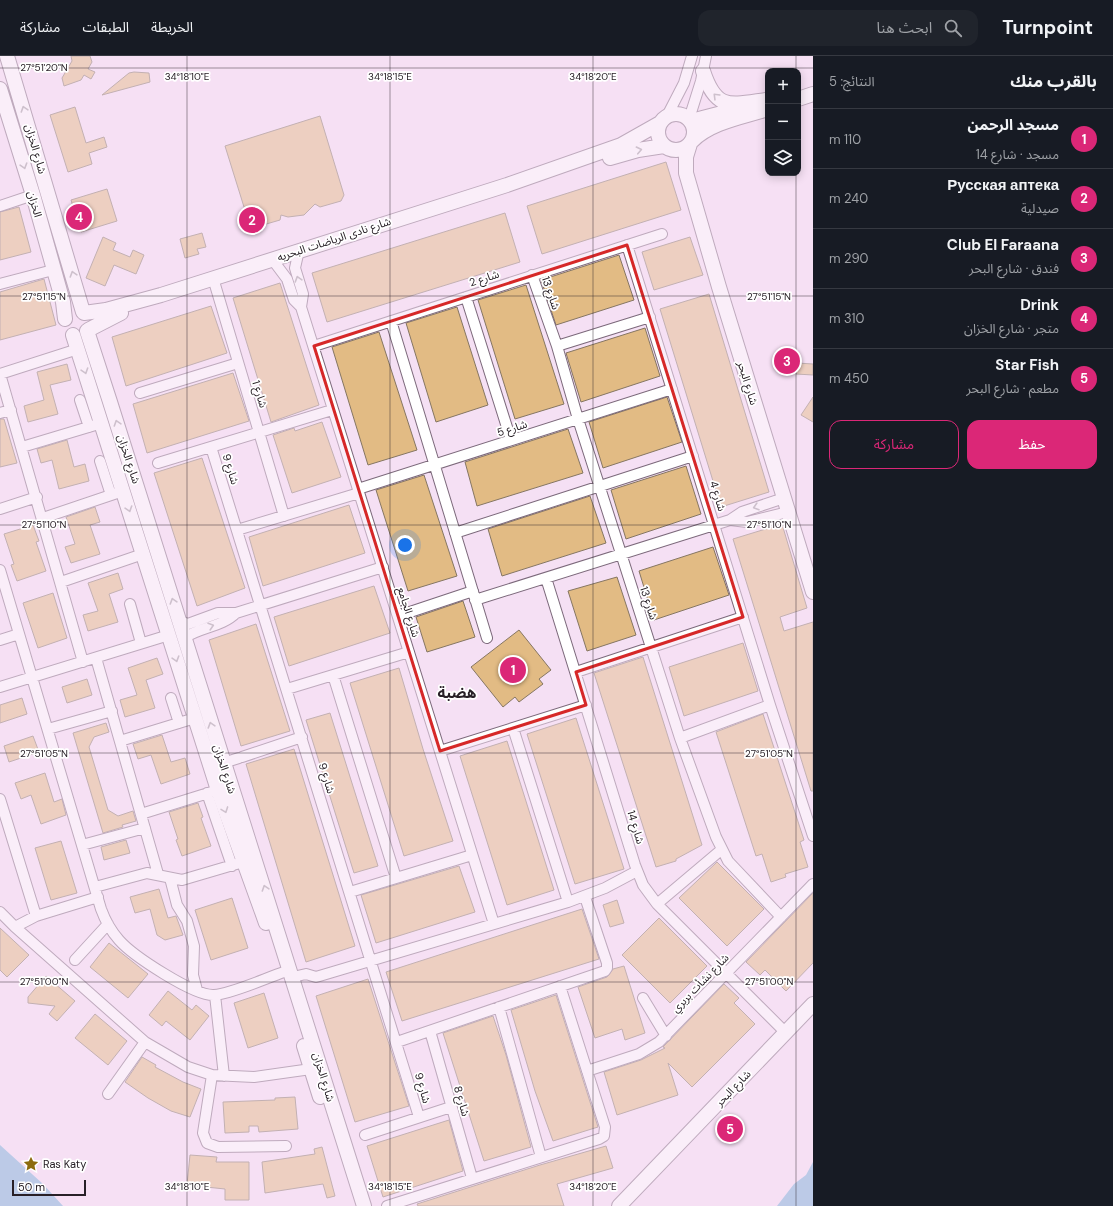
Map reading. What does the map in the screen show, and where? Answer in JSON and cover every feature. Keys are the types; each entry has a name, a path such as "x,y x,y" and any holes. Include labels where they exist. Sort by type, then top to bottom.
{"main road":[{"name":"شارع الخزان","path":"7,56 83,312"},
{"path":"703,71 711,91 722,102 740,104 765,103"},
{"path":"801,89 813,86"},
{"name":"الخزان","path":"0,90 33,195 54,270 65,319"},
{"path":"801,98 813,94"},
{"path":"690,120 765,103"},
{"path":"691,142 694,131 690,120 681,114 663,119 657,133 658,138 666,148 678,150 691,142 699,134 765,104"},
{"name":"شارع نادى الرياضات البحريه","path":"83,312 106,310 161,295 507,184 621,145 663,119"},
{"name":"شارع البحر","path":"686,173 686,157 691,142"},
{"name":"شارع نادى الرياضات البحريه","path":"507,184 584,166 623,154 666,148"},
{"name":"شارع البحر","path":"666,148 675,155 686,173 813,592"},
{"name":"شارع نادى الرياضات البحريه","path":"87,331 108,318 161,295"},
{"path":"71,312 83,312 89,319 87,331 80,335 73,335 67,330 65,319 71,312"},
{"name":"شارع الخزان","path":"87,331 223,763 244,862"},
{"name":"شارع الخزان","path":"73,335 78,349 96,425 117,493 143,554 195,718 212,791 244,862 288,974 364,1206"},
{"name":"شارع الخزان","path":"288,974 311,1069 355,1206"},
{"name":"شارع البحر","path":"619,1206 813,1004"}],"street":[{"path":"663,119 684,83 692,56"},
{"path":"690,120 706,56"},
{"path":"0,206 33,195"},
{"name":"شارع 2","path":"314,346 662,234"},
{"name":"شارع 4","path":"627,245 770,705 813,836"},
{"name":"شارع الجامع","path":"299,250 295,268 303,294 301,307"},
{"name":"شارع الجامع","path":"272,259 287,280 294,300 301,307 494,924"},
{"path":"0,284 54,270"},
{"name":"شارع 13","path":"532,275 557,346 578,419 680,738 721,850 728,861 781,917"},
{"name":"شارع 1","path":"213,278 284,516"},
{"path":"466,297 511,440"},
{"path":"557,346 650,317"},
{"path":"391,321 487,638"},
{"path":"78,349 0,374 37,497 83,662"},
{"path":"140,394 238,362"},
{"name":"شارع 5","path":"237,530 672,389"},
{"path":"22,447 96,425 80,400"},
{"path":"0,413 11,410"},
{"path":"158,463 332,410"},
{"name":"شارع 9","path":"211,447 397,1042 419,1117"},
{"path":"455,533 693,456"},
{"path":"43,518 117,493 100,461"},
{"path":"0,509 37,497"},
{"path":"398,616 474,595 546,578 730,520 742,512 786,505"},
{"path":"61,582 143,554"},
{"path":"179,621 184,624 190,624 218,613 236,613 383,567"},
{"path":"0,570 82,845 108,924 114,934 127,948 164,974 197,990 206,994 215,994 288,974 306,974 316,977 568,902 585,896 637,872"},
{"name":"شارع 14","path":"546,578 637,872 643,886 657,904 786,1033"},
{"path":"130,604 142,644"},
{"path":"184,638 200,629 224,622 236,613"},
{"path":"576,672 743,617"},
{"path":"0,640 19,634"},
{"path":"0,687 169,635"},
{"path":"287,689 409,652"},
{"path":"96,658 158,874"},
{"path":"333,675 396,878"},
{"path":"171,698 179,723"},
{"path":"440,751 586,705"},
{"path":"680,738 770,705"},
{"path":"48,729 112,711"},
{"path":"120,741 195,718"},
{"path":"513,728 568,902"},
{"path":"223,763 302,737"},
{"path":"141,814 212,791"},
{"path":"0,799 36,916"},
{"path":"82,845 145,828"},
{"path":"657,904 721,850"},
{"path":"350,892 472,855"},
{"path":"95,887 141,874 158,874 182,880 244,862"},
{"path":"170,878 177,905 186,921 194,946 193,975 197,990"},
{"name":"شارع نشأت بربري","path":"587,1071 646,1051 666,1036 813,884"},
{"path":"397,1042 603,971 607,968 607,963 585,896"},
{"path":"15,927 36,916 98,897"},
{"path":"0,912 145,1042 188,1067 212,1075 224,1076 268,1076 311,1069"},
{"path":"75,960 108,924"},
{"path":"387,1206 599,1139 605,1134 560,986"},
{"path":"215,994 224,1076"},
{"path":"643,998 666,1036"},
{"path":"499,1007 541,1157"},
{"name":"شارع 8","path":"430,1031 472,1178"},
{"path":"108,1094 145,1042"},
{"path":"212,1075 203,1133 207,1143 214,1147 286,1146"},
{"path":"365,1134 451,1107"}],"highlighted area":[{"path":"627,245 743,617 576,672 586,705 440,751 314,346"}],"water":[{"path":"0,1145 43,1184 63,1206 0,1206"},
{"path":"813,1162 813,1206 777,1206 794,1184 806,1175"}],"building":[{"path":"71,56 90,56 92,62 88,69 95,72 91,79 84,75 81,80 64,86 62,78 72,61"},
{"path":"129,73 149,73 150,82 102,95"},
{"path":"75,107 86,143 104,137 107,147 89,153 92,164 68,172 50,115"},
{"path":"320,116 344,195 341,201 320,207 315,204 304,215 288,217 281,215 280,220 256,227 249,223 225,146"},
{"path":"666,162 681,210 542,254 527,206"},
{"path":"107,189 117,221 81,232 71,200"},
{"path":"19,207 31,252 0,260 0,212"},
{"path":"505,213 520,262 327,322 312,273"},
{"path":"202,233 206,247 197,249 199,254 185,258 180,239"},
{"path":"103,237 116,243 113,250 130,257 133,250 144,255 136,274 114,265 105,286 86,278"},
{"path":"690,237 703,275 654,290 642,252"},
{"path":"619,255 634,300 556,325 541,280"},
{"path":"44,279 56,325 0,340 0,292"},
{"path":"280,283 319,405 271,422 233,298"},
{"path":"526,285 564,404 515,419 478,300"},
{"path":"709,294 769,492 721,507 660,309"},
{"path":"211,306 227,353 126,386 112,337"},
{"path":"457,307 488,405 436,422 406,323"},
{"path":"645,328 660,376 581,402 566,353"},
{"path":"379,332 417,450 368,465 332,347"},
{"path":"797,363 813,364 813,375 796,374"},
{"path":"67,364 71,380 50,385 58,414 28,422 24,406 44,400 37,372"},
{"path":"233,373 249,421 147,453 133,404"},
{"path":"667,397 682,442 603,468 589,422"},
{"path":"813,397 813,422 801,415"},
{"path":"0,419 4,419 17,463 0,467"},
{"path":"322,422 341,477 292,493 273,435 294,428 295,431"},
{"path":"568,429 583,473 477,506 465,462"},
{"path":"67,440 74,467 85,464 89,481 59,489 52,460 41,463 37,449"},
{"path":"202,458 245,588 197,606 154,473"},
{"path":"686,466 701,514 626,539 611,490"},
{"path":"424,475 457,576 408,591 376,490"},
{"path":"590,496 606,543 502,576 488,529"},
{"path":"349,505 365,553 263,586 249,537"},
{"path":"95,507 100,522 90,525 100,554 71,563 65,547 75,544 66,517"},
{"path":"782,524 807,608 780,617 784,631 813,622 813,791 811,791 733,539"},
{"path":"33,525 39,541 36,542 46,571 17,581 11,565 14,564 4,534"},
{"path":"713,547 729,595 654,620 639,571"},
{"path":"118,573 123,589 109,594 118,622 88,631 83,615 98,611 88,583"},
{"path":"617,577 636,635 587,651 568,591"},
{"path":"374,586 390,633 289,666 274,617"},
{"path":"53,593 67,638 38,648 23,603"},
{"path":"463,601 475,637 427,652 416,617"},
{"path":"256,624 290,731 241,746 209,640"},
{"path":"519,630 551,670 539,679 543,684 519,702 515,697 503,707 471,667"},
{"path":"743,643 758,691 684,716 669,667"},
{"path":"643,657 702,845 676,859 676,861 656,867 594,673"},
{"path":"157,658 163,674 146,680 155,708 125,717 120,700 137,695 128,668"},
{"path":"399,668 423,749 453,841 404,856 350,683"},
{"path":"87,679 92,695 67,703 62,687"},
{"path":"22,698 27,714 0,723 0,705"},
{"path":"330,713 378,866 354,873 306,720"},
{"path":"763,714 804,840 800,842 808,867 785,874 786,877 771,882 762,854 756,856 716,732"},
{"path":"576,718 624,869 575,884 527,734"},
{"path":"106,723 109,732 94,737 89,747 108,810 118,816 133,811 136,821 103,833 73,733"},
{"path":"162,735 171,762 185,758 190,774 161,784 151,755 138,759 133,744"},
{"path":"33,736 39,752 9,762 4,746"},
{"path":"507,741 554,890 507,905 460,756"},
{"path":"294,749 355,946 306,962 246,764"},
{"path":"45,773 54,802 62,799 66,815 41,824 31,795 21,799 15,783"},
{"path":"198,803 203,817 201,818 211,846 182,856 176,840 178,839 169,812"},
{"path":"126,840 130,853 104,860 101,847"},
{"path":"61,841 77,893 51,900 35,848"},
{"path":"717,862 764,909 727,946 679,898"},
{"path":"459,866 475,912 376,943 361,895"},
{"path":"159,889 168,918 176,916 183,935 165,940 157,935 150,909 135,913 130,897"},
{"path":"813,893 813,963 786,991 765,970 760,975 746,962"},
{"path":"232,898 248,948 211,960 195,910"},
{"path":"617,900 624,923 610,927 603,905"},
{"path":"582,909 599,959 402,1021 386,972"},
{"path":"659,918 707,966 670,1003 622,955"},
{"path":"0,928 29,955 7,977 0,970"},
{"path":"109,943 148,974 128,998 90,967"},
{"path":"624,966 645,1033 625,1040 622,1029 595,1038 578,987 607,977 613,969"},
{"path":"46,976 75,1001 57,1021 49,1014 55,1006 28,1003 28,997"},
{"path":"368,979 409,1106 355,1122 316,996"},
{"path":"724,984 739,998 734,1003 755,1024 692,1087 668,1063 678,1095 617,1115 604,1072 641,1060 665,1048 663,1047"},
{"path":"168,991 192,1010 196,1005 209,1016 190,1040 166,1021 162,1026 149,1015"},
{"path":"264,993 278,1038 248,1048 234,1003"},
{"path":"556,995 598,1127 553,1141 535,1091 511,1010"},
{"path":"95,1014 127,1041 108,1065 75,1038"},
{"path":"493,1016 506,1055 531,1147 484,1161 443,1033"},
{"path":"142,1057 156,1065 155,1067 183,1082 201,1089 190,1117 171,1111 148,1098 125,1082"},
{"path":"295,1097 298,1129 259,1132 258,1126 249,1126 249,1132 225,1133 223,1102 275,1100 275,1098"},
{"path":"449,1120 463,1171 383,1197 367,1146"},
{"path":"606,1146 613,1168 557,1184 564,1206 418,1206 417,1204 540,1165"},
{"path":"322,1147 335,1196 327,1198 323,1184 265,1193 262,1162 315,1154 314,1149"},
{"path":"190,1155 217,1157 216,1162 249,1162 249,1200 225,1200 225,1189 187,1185"}],"place":[{"name":"Drink","path":"79,217"},
{"name":"Русская аптека","path":"252,220"},
{"name":"Club El Faraana","path":"787,361"},
{"name":"مسجد الرحمن","path":"513,670"},
{"name":"Star Fish","path":"730,1129"},
{"name":"Ras Katy","path":"31,1164"}],"district":[{"name":"هضبة","path":"457,693"}]}
